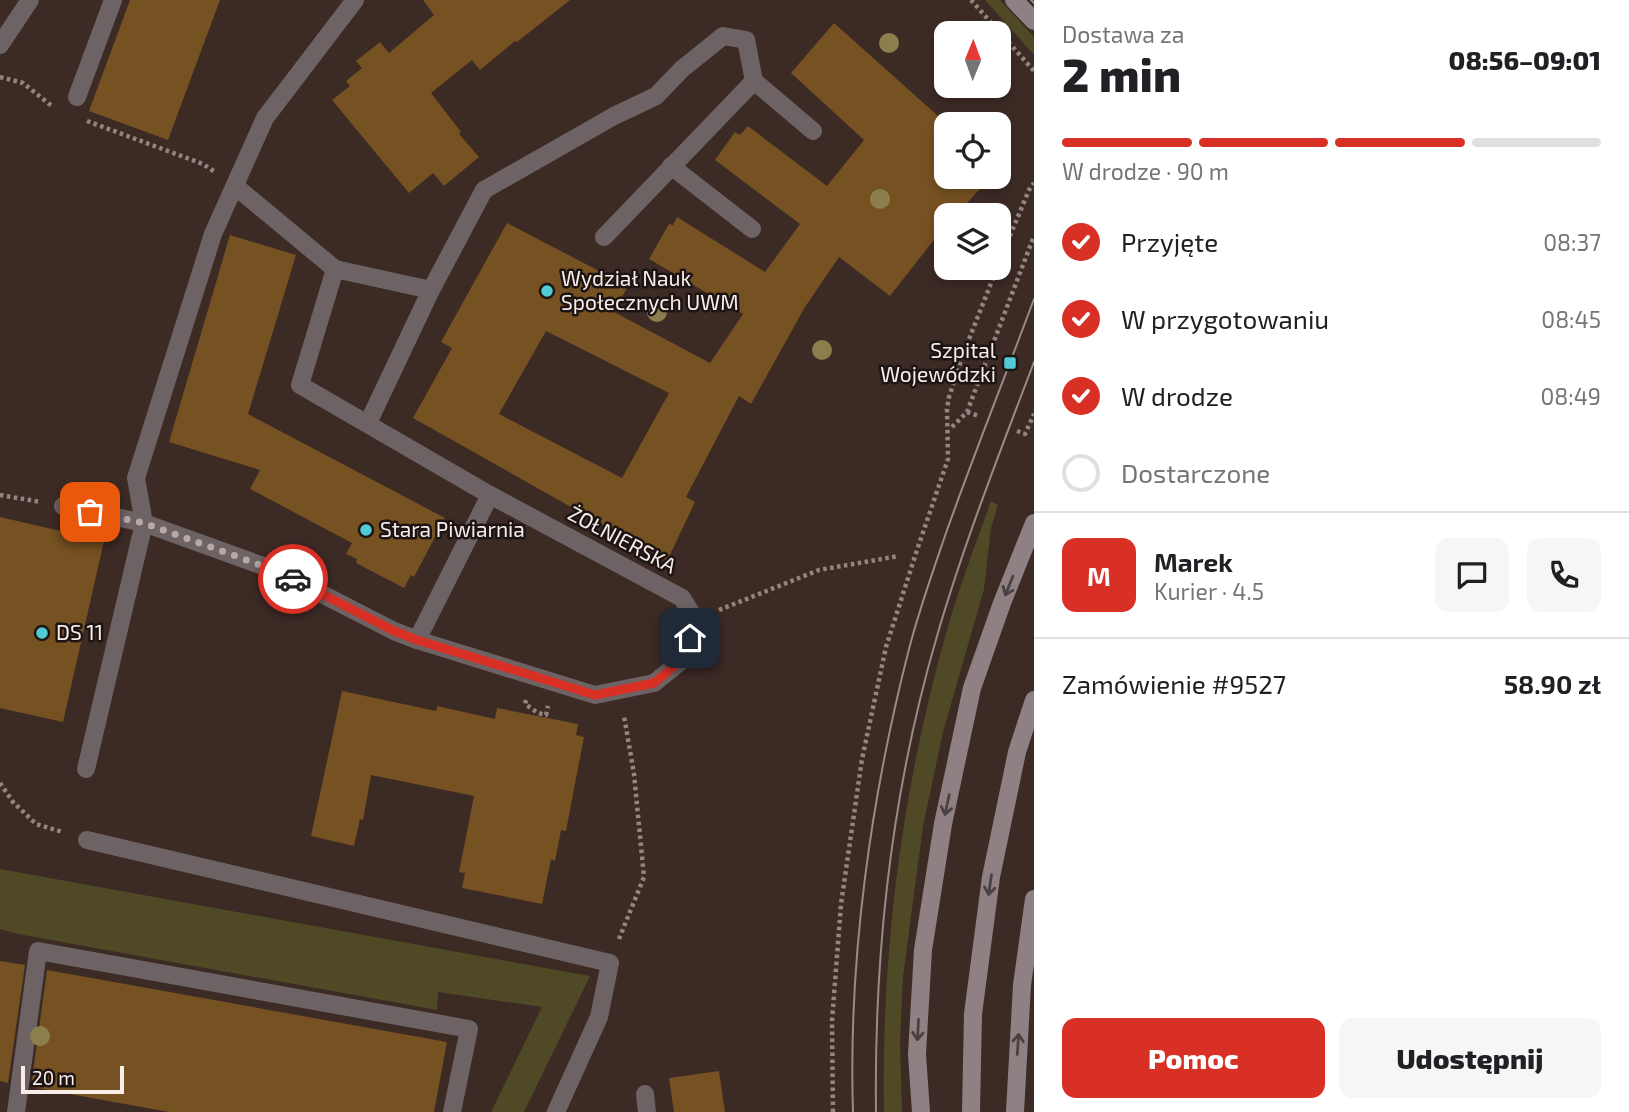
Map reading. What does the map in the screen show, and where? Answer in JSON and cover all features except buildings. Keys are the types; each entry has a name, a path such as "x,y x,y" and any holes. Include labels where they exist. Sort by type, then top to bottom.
{"street":[{"path":"1014,0 1034,20"},
{"path":"921,1112 917,1054 923,950 943,824 972,688 1034,523"},
{"path":"971,1112 973,1014 991,877 1017,752 1034,700"},
{"path":"1015,1112 1022,985 1034,898"}],"lane":[{"path":"0,45 30,0"},
{"path":"77,97 113,0"},
{"path":"86,769 144,523 136,478 213,234 265,118 355,0"},
{"path":"368,423 431,290 484,190 614,116 656,96 682,69 723,36 746,40 754,81 813,131"},
{"path":"604,237 754,81"},
{"path":"671,166 752,229"},
{"path":"235,186 335,269 431,290"},
{"name":"ŻOŁNIERSKA","path":"335,269 300,385 489,495 682,598 695,619"},
{"path":"417,640 489,495"},
{"path":"64,506 144,523 277,571 417,640 595,695 654,683 685,657 695,619"},
{"path":"87,840 610,963 599,1017 556,1112"},
{"path":"16,1112 38,951 469,1030 452,1112"},
{"path":"645,1094 648,1112"}],"path":[{"path":"971,0 1034,71"},
{"path":"0,77 23,83 56,108"},
{"path":"93,123 204,164"},
{"path":"1011,233 1034,183"},
{"path":"952,427 967,412 1034,236"},
{"path":"833,1112 832,1021 841,904 862,759 886,647 948,459 947,409 950,397 962,357 992,280"},
{"path":"967,412 978,416"},
{"path":"1017,431 1025,434 1034,414"},
{"path":"0,495 42,502"},
{"path":"695,619 819,570 899,556"},
{"path":"610,963 644,877 634,774 622,690"},
{"path":"0,783 13,802 36,824 87,840"}],"shaded area":[{"path":"985,0 1000,0 1034,37 1034,55 1012,30 1012,21 1004,21"},
{"path":"991,501 998,505 991,528 984,589 943,732 923,826 903,977 900,1041 902,1112 884,1112 890,936 915,762 942,648"},
{"path":"0,869 590,976 524,1112 491,1112 542,1007 438,992 437,1010 18,934 0,929"}],"tram line":[{"path":"1031,0 1034,3"},
{"path":"853,1112 852,1054 859,937 873,820 895,705 913,634 936,562 1034,299"},
{"path":"876,1112 878,992 883,932 897,812 908,753 921,694 948,601 1034,362"}],"way so far":[{"path":"90,512 144,523 293,579"}],"place":[{"name":"Wydział Nauk Społecznych UWM","path":"547,291"},
{"name":"Szpital Wojewódzki","path":"1010,363"},
{"name":"Stara Piwiarnia","path":"366,530"},
{"name":"DS 11","path":"42,633"}],"route":[{"path":"293,579 417,640 595,695 654,683 685,657 690,638"}]}
